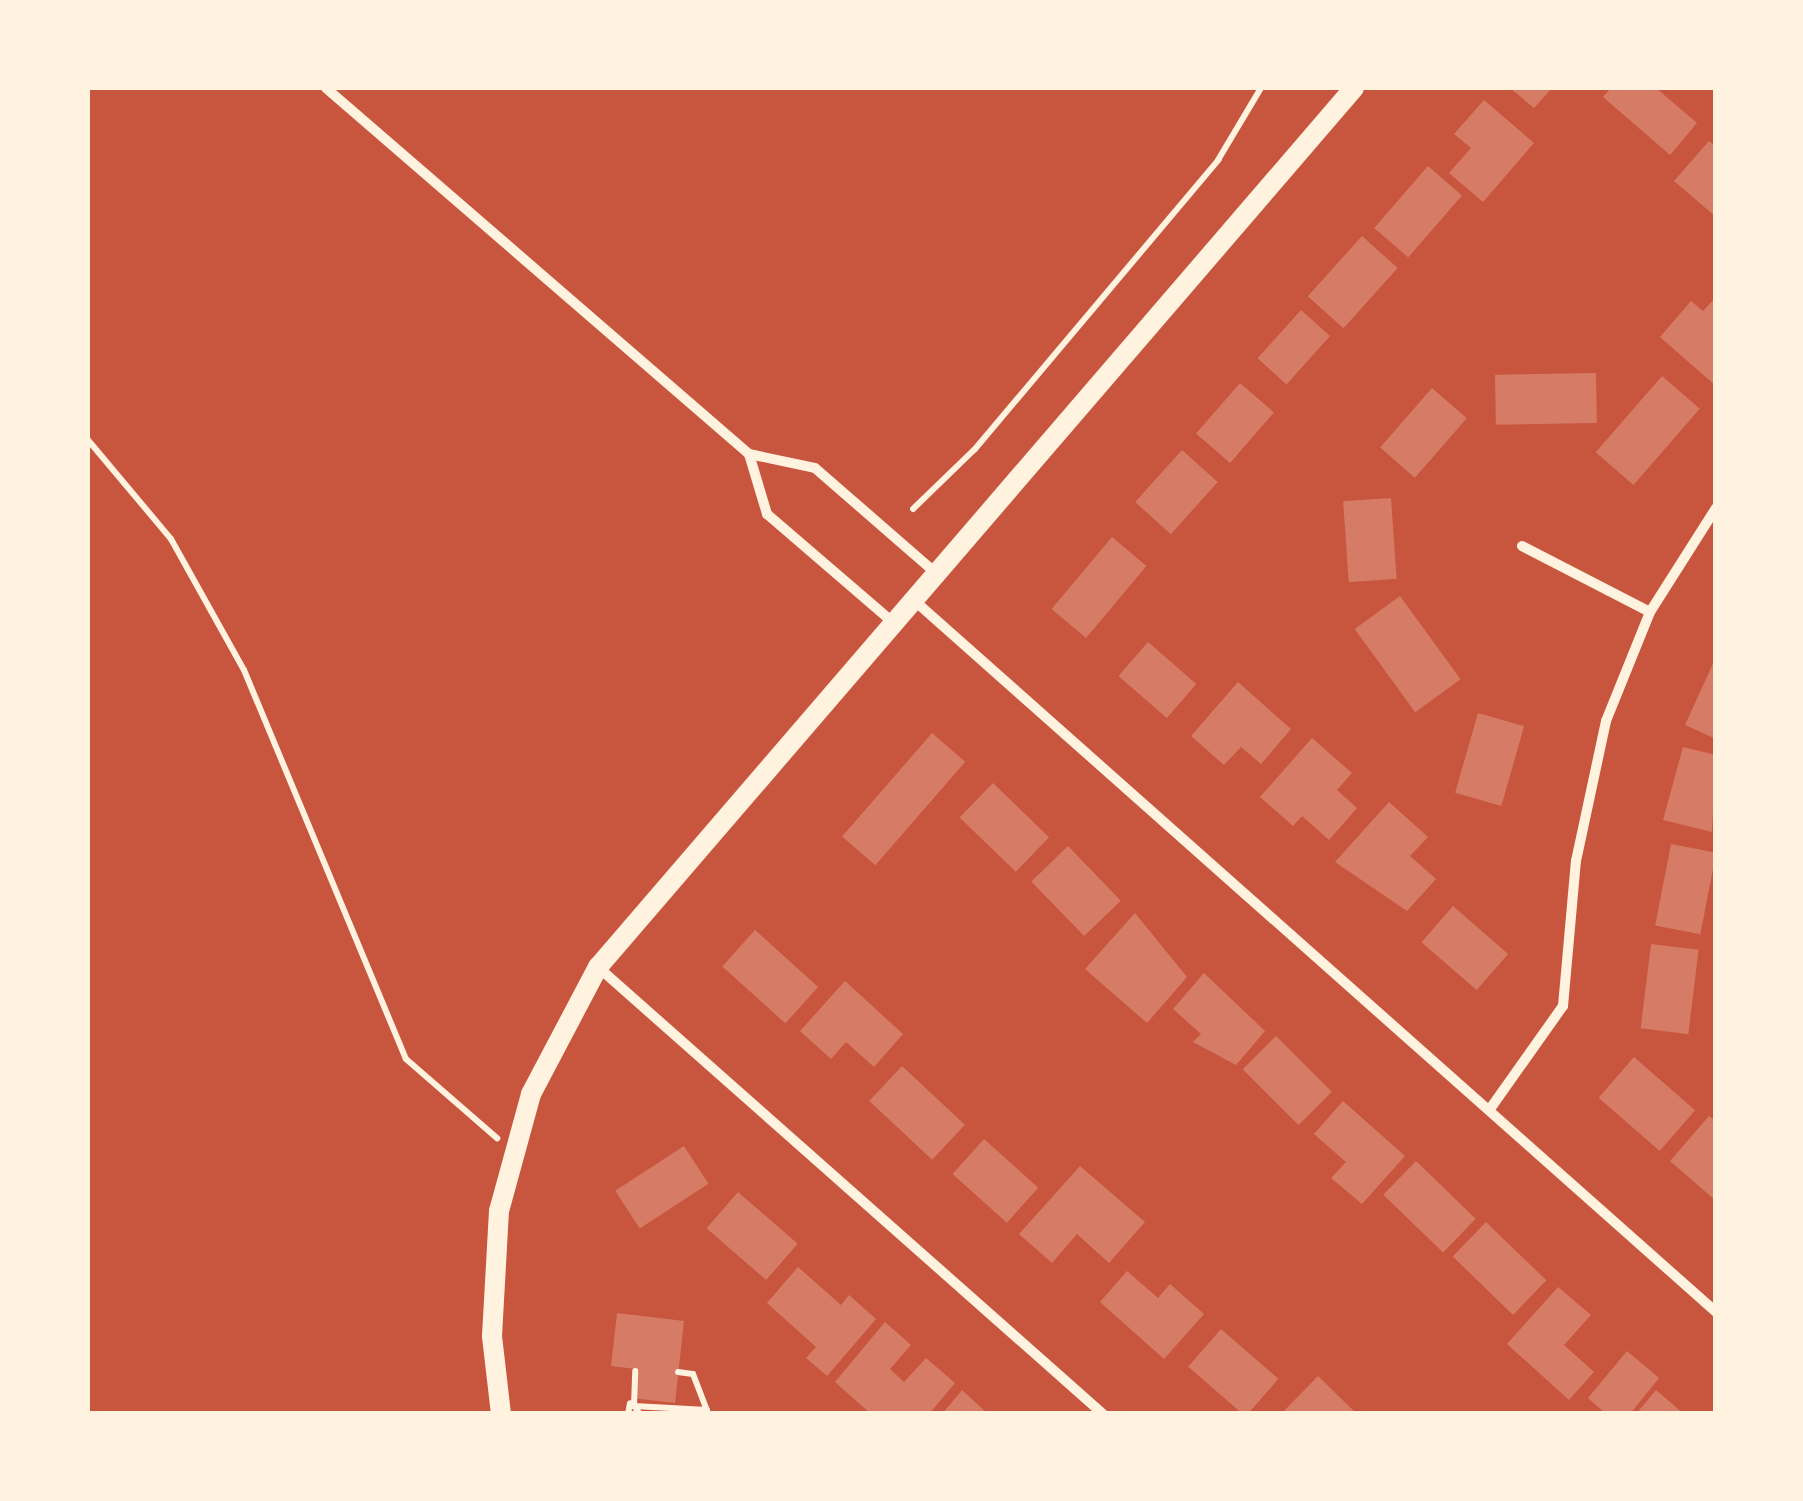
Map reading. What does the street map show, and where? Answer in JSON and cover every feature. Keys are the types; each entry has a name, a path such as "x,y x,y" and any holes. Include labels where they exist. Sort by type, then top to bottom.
{"main road":[{"path":"501,1414 493,1276 514,1151 550,1050 598,967 758,772 939,576 1354,88"}],"street":[{"path":"326,88 748,454 815,468 939,576"},
{"path":"748,454 767,514 896,625"},
{"path":"1490,1109 1563,1006 1593,762 1650,612 1716,508"},
{"path":"1522,546 1650,612"},
{"path":"916,602 1716,1312"},
{"path":"598,967 1103,1414"}],"path":[{"path":"913,509 975,450 1218,160 1261,88"},
{"path":"88,440 171,539 244,670 406,1059 514,1151"},
{"path":"628,1414 635,1371"},
{"path":"632,1404 708,1412 693,1374 678,1372"},
{"path":"632,1404 640,1414"}],"building":[{"path":"1510,88 1552,88 1534,108"},
{"path":"1611,88 1656,88 1697,123 1670,155 1603,97"},
{"path":"1484,100 1534,143 1483,202 1449,173 1471,148 1454,134"},
{"path":"1709,141 1716,147 1716,217 1674,181"},
{"path":"1428,166 1462,196 1408,257 1374,228"},
{"path":"1362,236 1398,268 1343,328 1308,296"},
{"path":"1716,297 1716,386 1660,337 1691,301 1703,311"},
{"path":"1301,310 1330,336 1286,384 1258,358"},
{"path":"1596,373 1597,423 1496,425 1495,375"},
{"path":"1662,376 1700,409 1633,485 1596,452"},
{"path":"1240,383 1274,413 1230,463 1196,434"},
{"path":"1432,388 1467,418 1415,478 1380,448"},
{"path":"1182,450 1218,482 1171,534 1135,502"},
{"path":"1391,498 1397,579 1349,582 1343,501"},
{"path":"1112,537 1146,566 1086,638 1052,609"},
{"path":"1400,596 1461,679 1415,712 1355,629"},
{"path":"1148,642 1196,684 1167,718 1118,676"},
{"path":"1716,657 1716,739 1685,725"},
{"path":"1238,682 1291,729 1261,764 1241,747 1224,765 1191,736"},
{"path":"1478,713 1524,726 1501,806 1455,793"},
{"path":"932,733 965,762 875,865 842,836"},
{"path":"1312,738 1352,773 1337,790 1357,808 1329,840 1302,816 1293,826 1260,797"},
{"path":"1683,747 1716,755 1712,832 1663,820"},
{"path":"993,783 1049,837 1016,872 960,818"},
{"path":"1389,802 1428,837 1410,856 1436,879 1407,911 1335,862"},
{"path":"1671,844 1716,853 1700,934 1655,925"},
{"path":"1068,846 1121,901 1084,936 1031,881"},
{"path":"1453,906 1508,954 1477,990 1422,942"},
{"path":"1135,913 1187,977 1147,1023 1085,969"},
{"path":"755,930 818,987 785,1023 722,966"},
{"path":"1651,944 1699,950 1688,1034 1641,1028"},
{"path":"1204,973 1265,1031 1236,1065 1193,1042 1201,1034 1173,1009"},
{"path":"845,981 903,1034 874,1067 846,1042 831,1059 800,1031"},
{"path":"1276,1036 1332,1092 1299,1125 1243,1069"},
{"path":"1634,1057 1695,1110 1660,1151 1599,1098"},
{"path":"902,1066 965,1125 932,1160 869,1101"},
{"path":"1343,1101 1405,1156 1362,1204 1331,1178 1346,1162 1314,1134"},
{"path":"1709,1116 1716,1121 1716,1201 1670,1161"},
{"path":"984,1139 1038,1188 1007,1223 953,1174"},
{"path":"684,1146 709,1184 640,1228 615,1191"},
{"path":"1416,1161 1476,1219 1443,1252 1383,1195"},
{"path":"1080,1166 1145,1222 1109,1263 1077,1234 1052,1263 1019,1234"},
{"path":"738,1192 798,1244 766,1280 707,1228"},
{"path":"1486,1222 1546,1280 1513,1315 1453,1257"},
{"path":"798,1267 841,1305 849,1295 876,1319 827,1376 806,1358 816,1347 767,1303"},
{"path":"1127,1271 1158,1298 1170,1284 1204,1314 1164,1359 1100,1302"},
{"path":"1558,1287 1591,1315 1564,1345 1594,1372 1569,1400 1507,1344"},
{"path":"617,1313 684,1321 675,1403 632,1398 636,1369 611,1366"},
{"path":"885,1322 911,1345 890,1369 904,1382 926,1358 955,1383 929,1414 871,1414 835,1382"},
{"path":"1221,1329 1278,1379 1248,1414 1243,1414 1188,1367"},
{"path":"1627,1351 1659,1378 1630,1414 1606,1414 1588,1398"},
{"path":"1318,1376 1357,1414 1281,1414"},
{"path":"962,1390 988,1414 942,1414"},
{"path":"1656,1390 1684,1414 1636,1414"}]}
